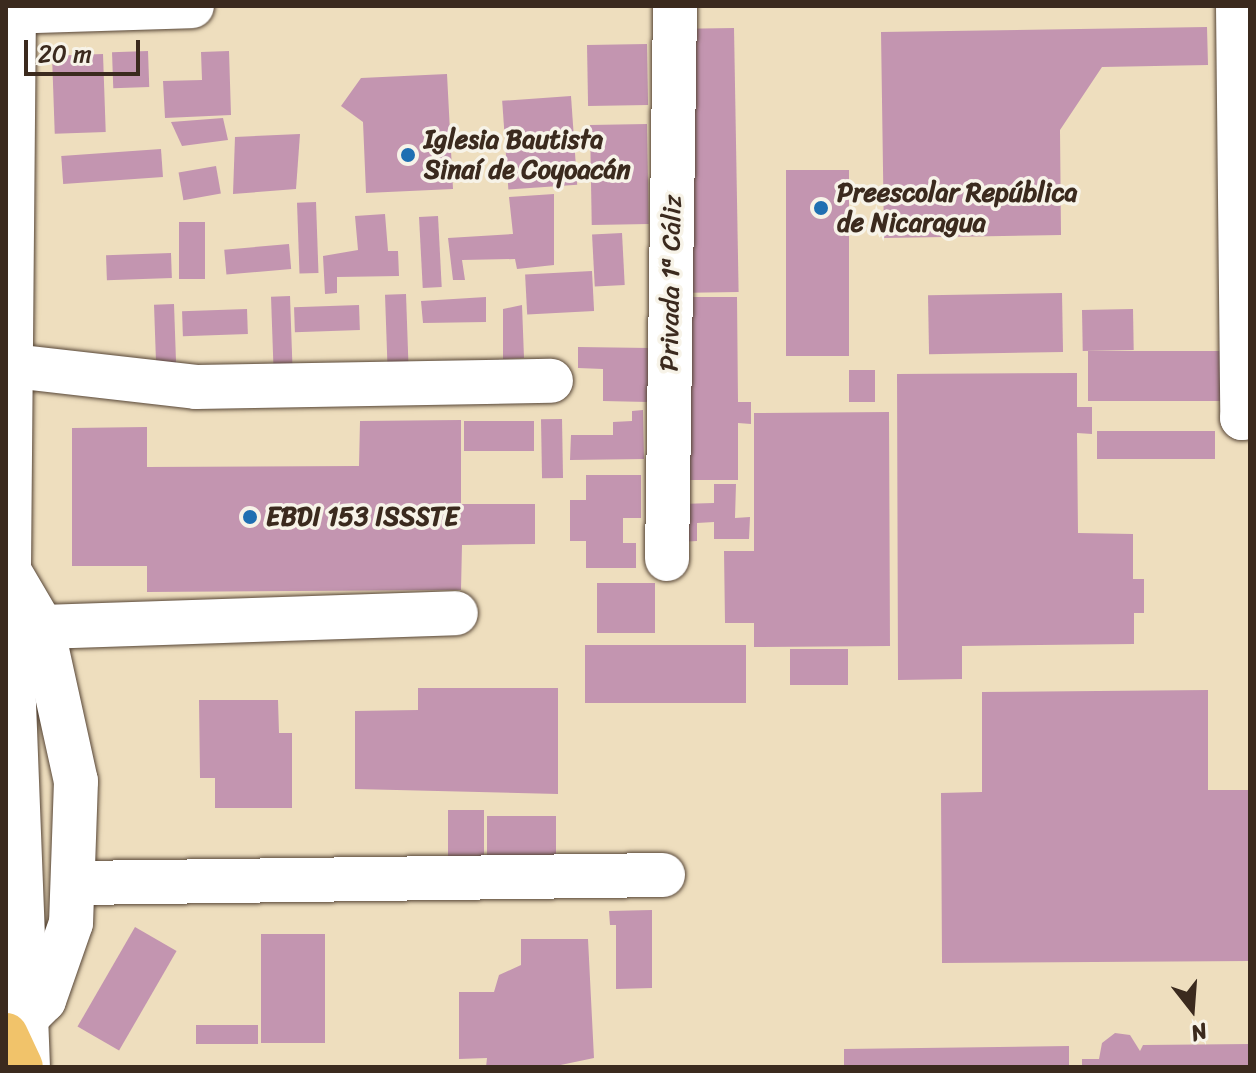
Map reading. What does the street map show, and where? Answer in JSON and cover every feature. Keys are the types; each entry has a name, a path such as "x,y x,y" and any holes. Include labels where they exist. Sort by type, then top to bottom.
{"main road":[{"path":"15,1027 21,1067"}],"street":[{"path":"28,1067 15,1027 9,573 13,366 11,10 192,6"},
{"name":"Privada 1ª Cáliz","path":"667,559 675,6"},
{"path":"1238,6 1247,399"},
{"path":"13,366 196,387 551,381"},
{"path":"9,573 42,627 76,781 77,883 60,963 44,1000 15,1027"},
{"path":"42,627 456,613"},
{"path":"77,883 663,875"}],"building":[{"path":"1207,27 1208,65 1102,67 1060,130 1061,235 884,238 881,32"},
{"path":"734,28 739,292 690,293 685,29"},
{"path":"647,44 648,105 588,106 587,45"},
{"path":"148,51 149,87 113,88 112,52"},
{"path":"229,51 231,115 165,118 163,81 202,80 201,52"},
{"path":"103,54 106,132 55,134 52,56"},
{"name":"Iglesia Bautista Sinaí de Coyoacán","path":"447,74 453,189 366,193 363,122 341,106 361,78"},
{"path":"571,96 577,185 508,190 502,101"},
{"path":"223,118 228,140 182,146 171,122"},
{"path":"647,124 649,224 592,225 590,125"},
{"path":"300,134 296,189 233,194 235,137"},
{"path":"161,149 163,177 63,184 61,156"},
{"path":"216,166 221,194 183,200 179,173"},
{"path":"786,170 849,170 849,356 786,356"},
{"path":"554,194 554,265 517,269 515,259 462,260 465,280 453,280 448,238 513,234 509,197"},
{"path":"316,202 318,273 299,274 297,203"},
{"path":"385,214 388,251 398,251 399,276 337,277 337,293 325,294 323,256 358,250 355,216"},
{"path":"438,216 442,287 423,288 419,217"},
{"path":"179,222 205,222 205,279 179,279"},
{"path":"622,233 625,285 595,286 592,235"},
{"path":"289,244 291,269 226,275 224,250"},
{"path":"171,253 172,278 107,280 106,255"},
{"path":"592,271 594,311 527,314 525,275"},
{"path":"1062,293 1063,352 929,354 928,295"},
{"path":"406,294 408,364 387,365 385,295"},
{"path":"290,296 292,366 273,367 271,297"},
{"path":"486,297 486,322 423,323 421,301"},
{"path":"685,297 737,297 738,402 751,402 751,424 738,423 738,480 686,480"},
{"path":"174,304 176,374 156,375 154,305"},
{"path":"359,305 360,330 295,332 294,307"},
{"path":"522,305 524,358 503,359 503,309"},
{"path":"247,309 248,334 183,336 182,311"},
{"path":"1133,309 1134,350 1083,351 1082,310"},
{"path":"578,347 650,348 648,402 603,401 603,369 578,368"},
{"path":"1088,351 1228,351 1228,401 1088,401"},
{"path":"849,370 875,370 875,402 849,402"},
{"path":"1077,373 1077,407 1092,407 1092,434 1077,433 1078,533 1133,534 1133,579 1144,579 1144,613 1134,613 1134,644 962,646 962,679 898,680 897,374"},
{"path":"643,410 644,459 570,460 571,435 613,435 613,422 632,421 632,411"},
{"path":"889,412 890,646 754,647 754,623 725,623 724,551 754,551 754,413"},
{"path":"541,419 562,419 563,478 542,478"},
{"name":"EBDI 153 ISSSTE","path":"461,420 461,504 535,504 535,544 462,545 461,590 147,592 147,566 72,566 72,428 147,427 147,467 359,466 360,421"},
{"path":"464,421 534,421 534,451 464,451"},
{"path":"1097,431 1215,431 1215,459 1097,459"},
{"path":"586,475 641,475 641,518 623,518 623,543 636,543 636,568 586,568 586,541 570,541 570,500 586,500"},
{"path":"714,484 736,484 735,518 750,517 749,539 714,539 714,522 697,523 697,541 679,542 680,504 714,503"},
{"path":"597,583 655,583 655,633 597,633"},
{"path":"585,645 746,645 746,703 585,703"},
{"path":"790,649 848,649 848,685 790,685"},
{"path":"418,688 558,688 558,794 355,789 355,711 418,710"},
{"path":"1208,690 1208,790 1250,790 1250,961 942,963 941,793 982,792 982,692"},
{"path":"199,700 278,700 279,733 292,733 292,808 215,808 215,778 200,778"},
{"path":"448,810 484,810 484,856 448,856"},
{"path":"487,816 556,816 556,856 487,856"},
{"path":"652,910 652,988 616,989 616,925 610,925 609,911"},
{"path":"135,927 177,951 119,1051 78,1027"},
{"path":"261,934 325,934 325,1043 261,1043"},
{"path":"521,939 588,939 594,1058 551,1067 486,1067 487,1058 459,1059 459,992 494,992 499,975 521,965"},
{"path":"196,1025 258,1025 258,1044 196,1044"},
{"path":"1115,1033 1130,1035 1140,1051 1143,1045 1250,1044 1250,1067 1082,1067 1082,1059 1099,1059 1102,1043"},
{"path":"1069,1046 1069,1067 844,1067 844,1049"}],"place":[{"name":"Iglesia Bautista Sinaí de Coyoacán","path":"408,155"},
{"name":"Preescolar República de Nicaragua","path":"821,208"},
{"name":"EBDI 153 ISSSTE","path":"250,517"}]}
